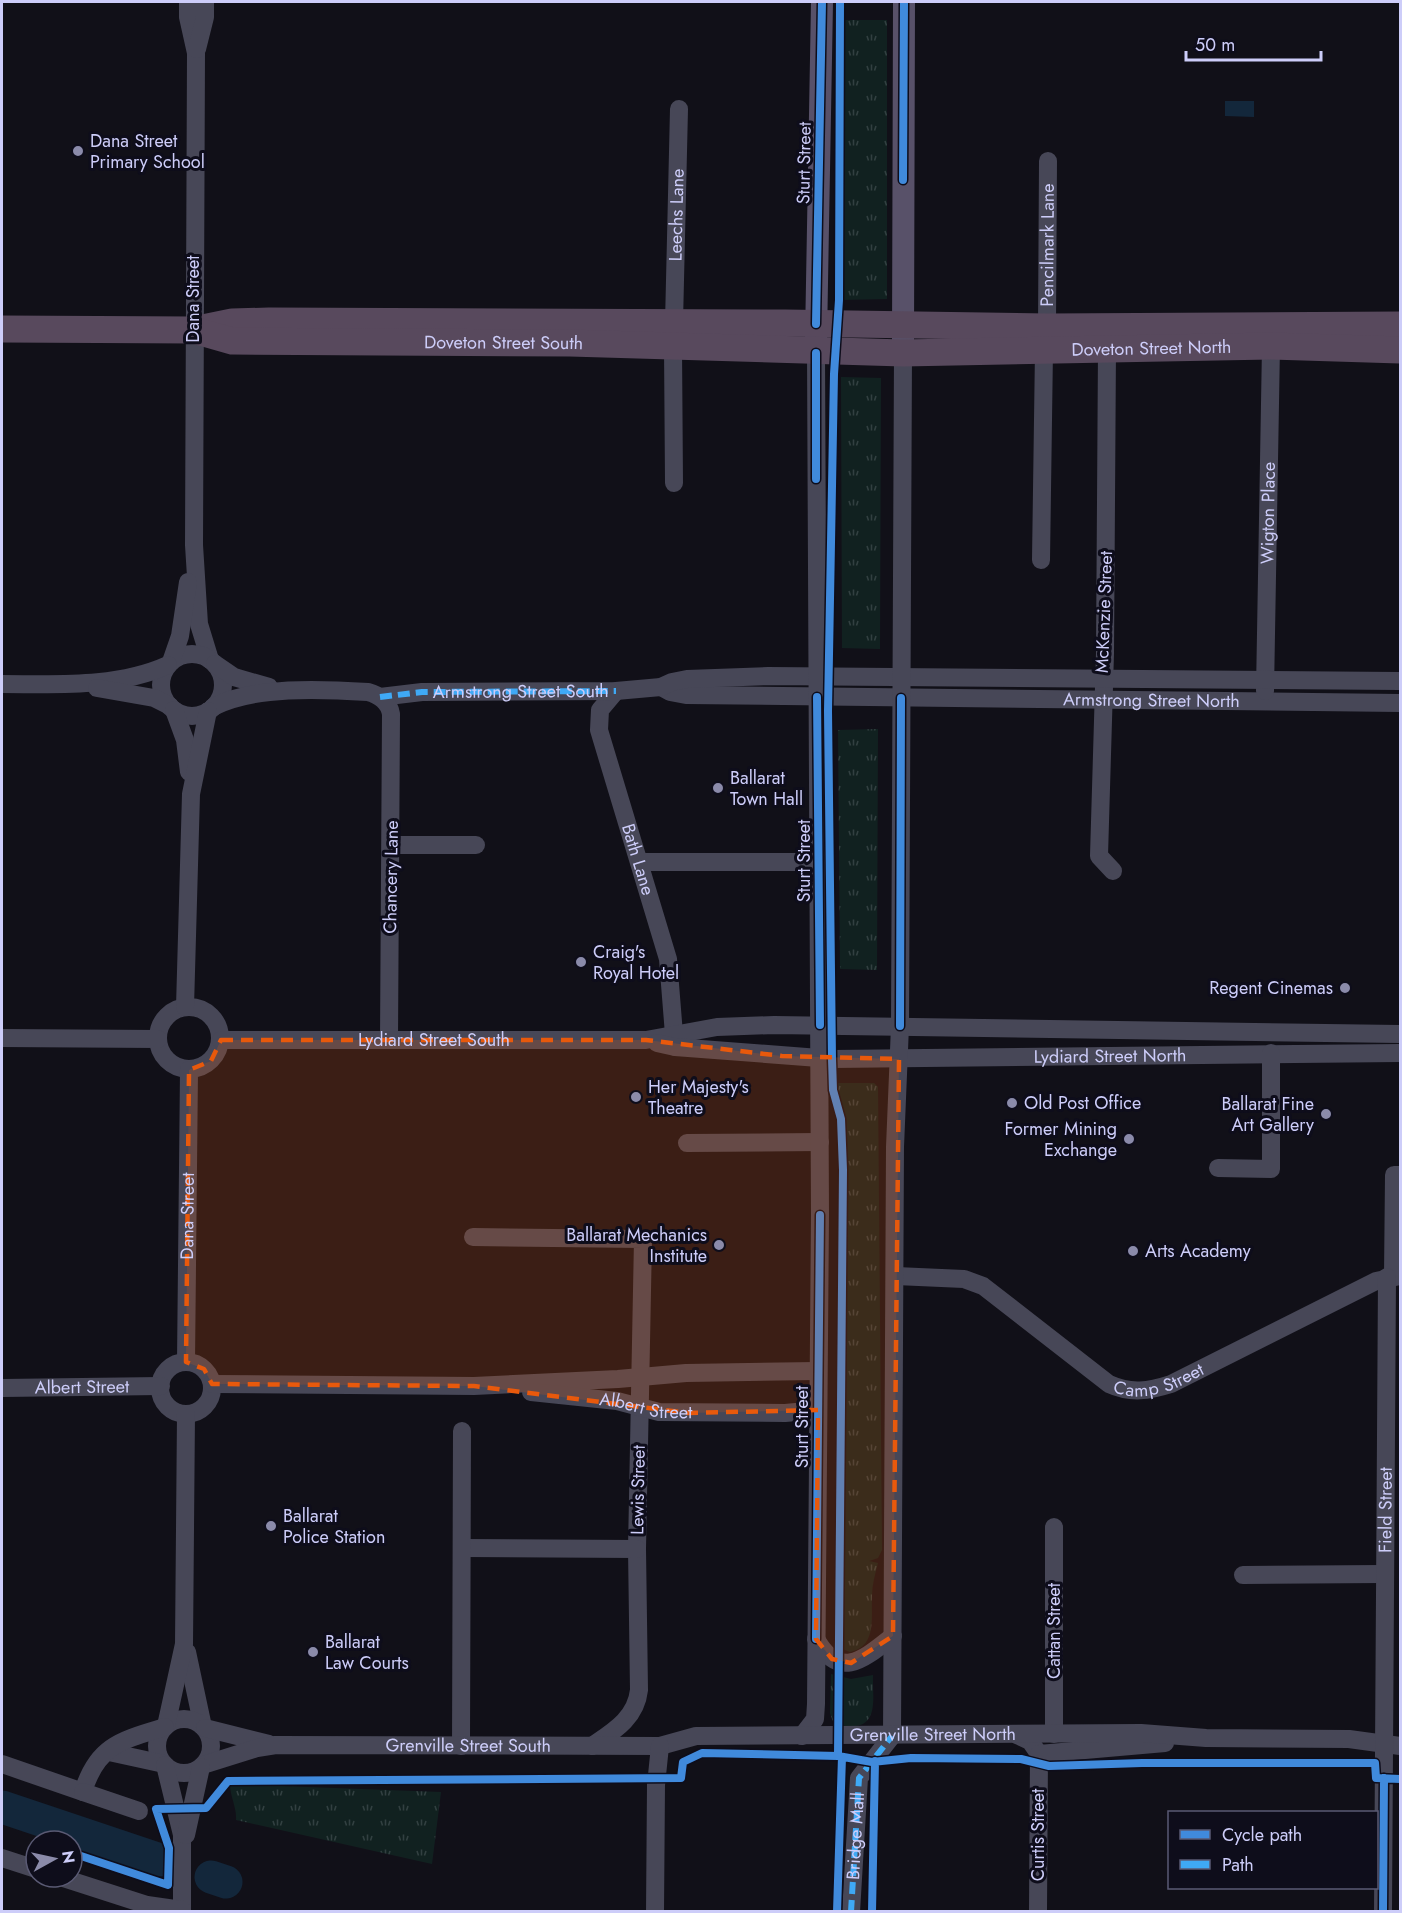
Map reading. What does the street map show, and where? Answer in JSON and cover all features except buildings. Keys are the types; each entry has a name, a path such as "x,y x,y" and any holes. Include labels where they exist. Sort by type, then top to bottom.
{"highway":[{"name":"Doveton Street North","path":"816,324 903,325 1046,339 1107,348 1271,346 1401,350"},
{"name":"Doveton Street South","path":"2,329 193,330 232,341 570,343 816,324"},
{"name":"Doveton Street North","path":"903,353 1046,339 1401,325"},
{"name":"Doveton Street South","path":"674,335 816,352 903,353"}],"main road":[{"name":"Sturt Street","path":"816,352 822,2"},
{"path":"903,353 904,2"}],"street":[{"name":"Dana Street","path":"188,2 188,17 196,53"},
{"name":"Dana Street","path":"205,2 205,16 196,53 193,330 194,545 199,624 212,661"},
{"name":"Leechs Lane","path":"674,483 674,335 679,109"},
{"name":"Pencilmark Lane","path":"1041,560 1048,161"},
{"name":"Wigton Place","path":"1265,702 1271,346"},
{"name":"McKenzie Street","path":"1107,348 1099,856 1113,871"},
{"name":"Sturt Street","path":"802,1736 815,1719 816,1639 820,1025 816,352"},
{"path":"892,1736 895,1147 900,1026 903,353"},
{"name":"Dana Street","path":"169,664 180,636 194,545"},
{"path":"2,684 75,684 113,680 169,664 190,654 212,661 220,673 223,685 220,697 211,709 191,795"},
{"name":"Armstrong Street South","path":"212,661 241,680 290,692"},
{"path":"169,664 161,686 172,708 187,750 191,795 185,1006"},
{"name":"Armstrong Street North","path":"901,678 1401,681"},
{"name":"Armstrong Street South","path":"211,709 249,694 290,692 372,694 616,691 661,687 687,679 901,678"},
{"path":"75,684 145,696 191,716 211,709"},
{"name":"Armstrong Street South","path":"661,687 670,692 686,695 901,698"},
{"name":"Bath Lane","path":"616,691 600,710 599,730 670,969 675,1042"},
{"name":"Chancery Lane","path":"372,694 388,705 391,714 392,845 389,1040"},
{"name":"Armstrong Street North","path":"901,698 1401,703"},
{"path":"392,845 476,845"},
{"path":"640,862 819,862"},
{"path":"185,1006 199,1008 211,1015 219,1026 221,1040 218,1052 211,1061 201,1068 189,1070 177,1067 167,1060 160,1050 158,1039 159,1027 165,1017 185,1006"},
{"name":"Lydiard Street North","path":"820,1025 1401,1034"},
{"name":"Lydiard Street South","path":"675,1042 717,1027 820,1025"},
{"path":"2,1038 158,1039"},
{"name":"Lydiard Street South","path":"221,1040 646,1040 819,1058"},
{"path":"1218,1168 1270,1168 1271,1053"},
{"name":"Lydiard Street North","path":"819,1058 1401,1053"},
{"name":"Dana Street","path":"186,1362 189,1070"},
{"path":"687,1143 819,1142"},
{"name":"Field Street","path":"1383,1911 1384,1763 1390,1744 1383,1574 1394,1175 1401,1175"},
{"name":"Lewis Street","path":"473,1237 643,1239 637,1549 638,1696 627,1720 592,1746"},
{"name":"Camp Street","path":"896,1276 964,1279 983,1286 1109,1384 1132,1392 1154,1390 1172,1384 1393,1276"},
{"path":"186,1362 204,1369 212,1384 208,1402 202,1409 186,1414 169,1408 161,1394 161,1386 170,1368 186,1362"},
{"name":"Albert Street","path":"212,1384 474,1386 686,1373 817,1371"},
{"name":"Albert Street","path":"2,1388 161,1386"},
{"name":"Albert Street","path":"474,1386 639,1406 659,1412 818,1410"},
{"path":"84,1885 147,1905 182,1911 183,1851 179,1820 165,1764 158,1748 159,1737 166,1727 182,1662 185,1633 186,1414"},
{"path":"461,1746 462,1431"},
{"name":"Cattan Street","path":"1053,1527 1054,1734"},
{"path":"463,1548 637,1549"},
{"path":"1243,1575 1383,1574"},
{"path":"183,1851 202,1766 211,1747 191,1674 185,1633"},
{"path":"816,1639 832,1659 851,1664 862,1659 892,1636"},
{"path":"83,1792 90,1770 120,1741 185,1719 204,1727"},
{"name":"Grenville Street South","path":"204,1727 276,1746"},
{"name":"Grenville Street North","path":"660,1746 696,1736 1141,1733 1206,1738 1349,1739 1390,1744"},
{"path":"1017,1735 1030,1741 1039,1754"},
{"name":"Bridge Mall","path":"851,1911 858,1778 892,1736"},
{"name":"Grenville Street North","path":"1039,1754 1206,1738"},
{"name":"Grenville Street South","path":"202,1766 256,1748 276,1746 660,1746"},
{"path":"655,1911 656,1785 660,1746"},
{"path":"109,1752 165,1764 180,1773 191,1772 202,1766"},
{"name":"Curtis Street","path":"1038,1911 1039,1754"},
{"path":"2,1764 139,1811"},
{"path":"2,1858 24,1865"}],"highlighted area":[{"path":"221,1040 646,1040 782,1056 899,1059 893,1636 851,1663 832,1659 816,1639 818,1410 688,1413 474,1386 212,1384 204,1369 186,1362 189,1070 211,1061"}],"green space":[{"path":"841,20 887,20 887,299 839,300"},
{"path":"841,377 881,378 880,649 842,648"},
{"path":"878,729 877,970 840,969 838,730"},
{"path":"837,1083 874,1083 878,1087 882,1550 878,1558 869,1561 878,1563 873,1588 869,1637 859,1649 850,1652 840,1648 836,1638 840,1147 837,1147"},
{"path":"831,1674 851,1679 873,1675 872,1708 867,1721 851,1726 842,1726 833,1722 830,1713"},
{"path":"230,1784 441,1792 432,1864 236,1820"}],"water":[{"path":"1225,101 1254,101 1254,117 1225,116"}],"waterway":[{"path":"2,1807 160,1860"},
{"path":"211,1877 226,1882"}],"marked path":[{"path":"380,697 422,692 616,691"},
{"path":"851,1912 859,1778 892,1736"}],"cycle path":[{"path":"816,324 822,2"},
{"path":"840,2 839,300 834,374 828,711 833,1090 841,1119 843,1170 838,1756 872,1762 911,1758 1021,1759 1049,1766 1142,1763 1375,1763 1376,1778 1400,1779"},
{"path":"903,180 904,2"},
{"path":"816,353 816,479"},
{"path":"817,697 820,1025"},
{"path":"900,1026 901,698"},
{"path":"816,1639 820,1215"},
{"path":"84,1857 168,1885 169,1848 156,1809 206,1808 228,1781 681,1778 683,1762 702,1753 838,1756"},
{"path":"837,1912 842,1757"},
{"path":"872,1912 875,1761"},
{"path":"1383,1912 1384,1778"}],"place":[{"name":"Dana Street Primary School","path":"78,151"},
{"name":"Ballarat Town Hall","path":"718,788"},
{"name":"Craig's Royal Hotel","path":"581,962"},
{"name":"Regent Cinemas","path":"1345,988"},
{"name":"Her Majesty's Theatre","path":"636,1097"},
{"name":"Old Post Office","path":"1012,1103"},
{"name":"Ballarat Fine Art Gallery","path":"1326,1114"},
{"name":"Former Mining Exchange","path":"1129,1139"},
{"name":"Ballarat Mechanics Institute","path":"719,1245"},
{"name":"Arts Academy","path":"1133,1251"},
{"name":"Ballarat Police Station","path":"271,1526"},
{"name":"Ballarat Law Courts","path":"313,1652"}]}
